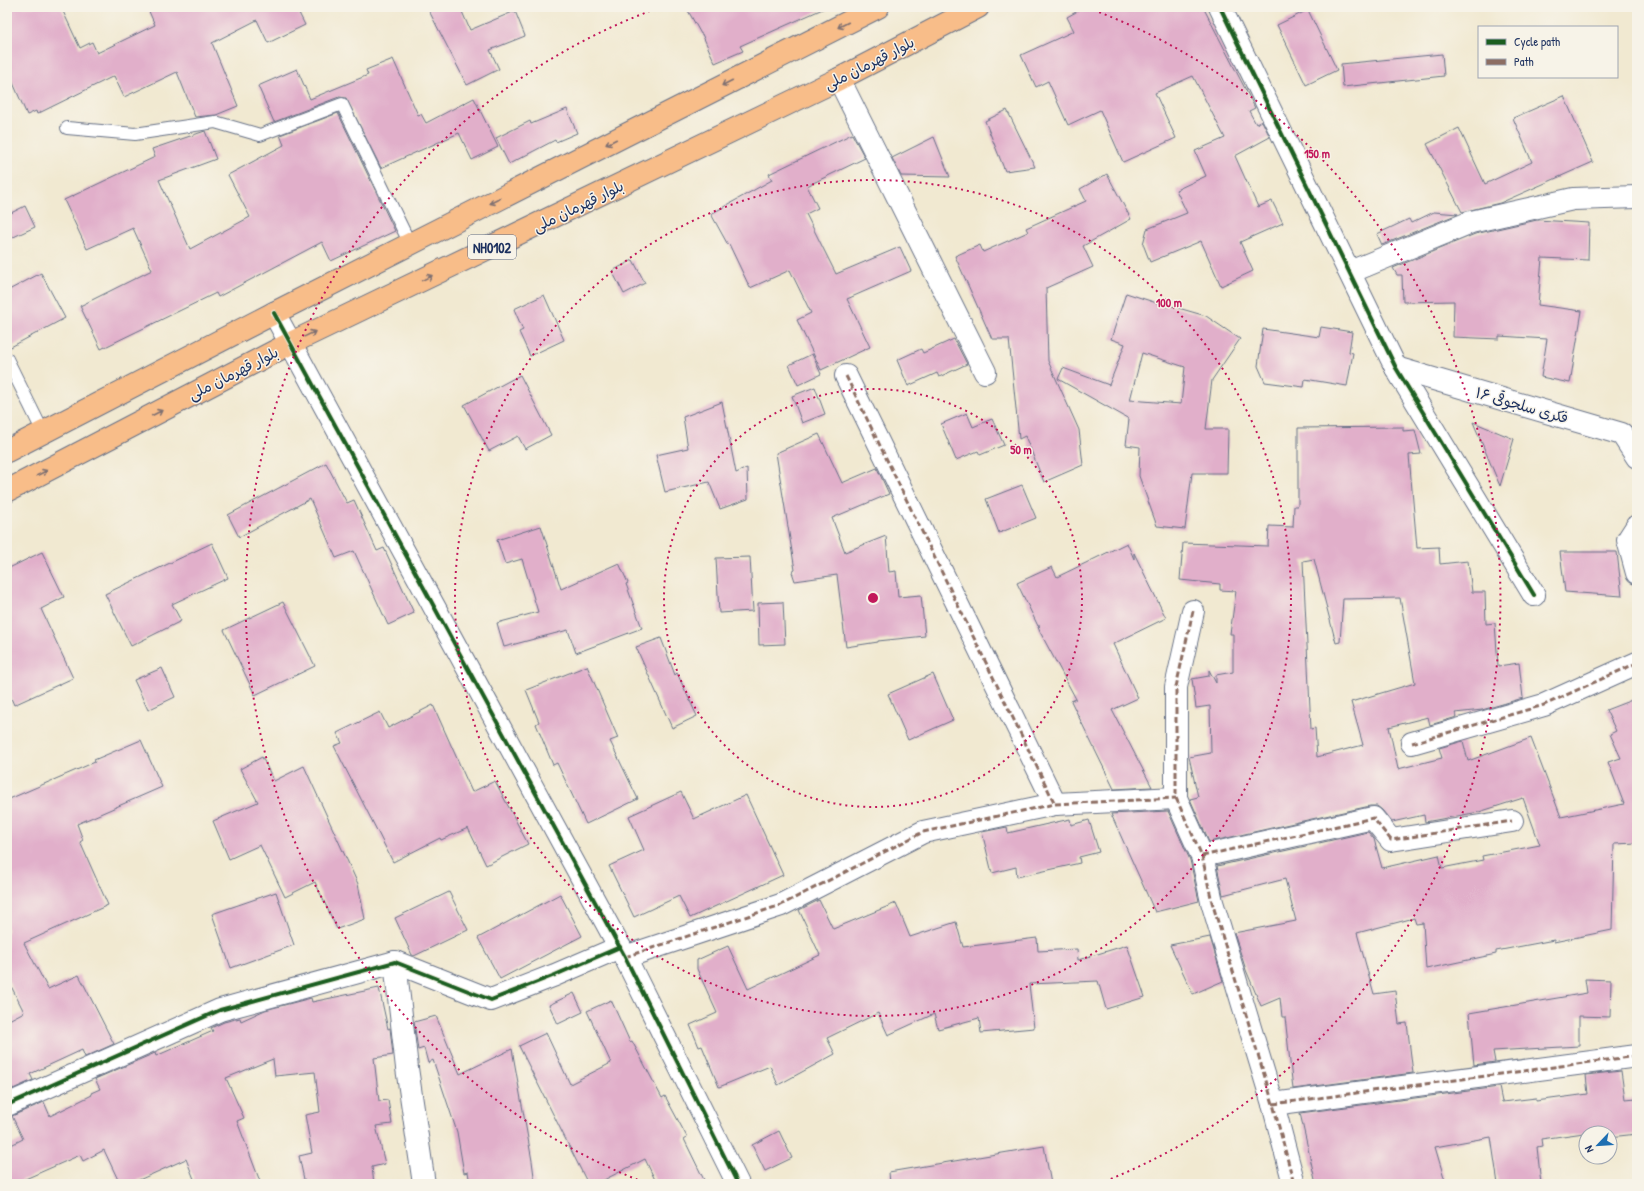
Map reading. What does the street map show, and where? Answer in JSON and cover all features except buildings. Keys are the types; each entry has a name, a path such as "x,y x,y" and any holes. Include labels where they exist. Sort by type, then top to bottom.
{"highway":[{"name":"NH0102","path":"7,451 274,313 878,7"},
{"name":"بلوار قهرمان ملی","path":"7,491 289,344 839,79 978,7"}],"street":[{"path":"1220,7 1396,368 1534,595"},
{"path":"839,79 985,372"},
{"path":"1350,272 1471,222 1572,199 1637,197"},
{"path":"274,313 289,344 623,952 738,1184"},
{"name":"فکری سلجوقی ۱۶","path":"1396,368 1622,434 1637,457"},
{"path":"846,376 1055,804"},
{"path":"1637,526 1628,540 1637,573"},
{"path":"1193,611 1176,687 1176,798 1202,856 1212,902 1273,1104 1294,1184"},
{"path":"1412,743 1544,705 1637,663"},
{"path":"7,1105 220,1010 395,962 491,1000 555,975 623,952 781,905 922,832 1055,804 1176,798"},
{"path":"1202,856 1373,818 1390,840 1512,821"},
{"path":"395,962 407,1068 424,1184"},
{"path":"1273,1104 1637,1056"}],"lane":[{"path":"66,128 135,134 215,122 260,135 342,104 410,244"},
{"path":"7,359 43,432"}],"marked path":[{"path":"846,376 1055,804"},
{"path":"1193,611 1176,687 1176,798 1202,856 1212,902 1273,1104 1294,1184"},
{"path":"1412,743 1544,705 1637,663"},
{"path":"625,957 781,905 923,832 1055,804 1176,798"},
{"path":"1202,856 1373,818 1391,840 1512,821"},
{"path":"1273,1104 1637,1056"}],"cycle path":[{"path":"1220,7 1396,368 1534,595"},
{"path":"274,313 625,957 738,1184"},
{"path":"7,1105 220,1010 395,962 491,1000 620,947"}]}
